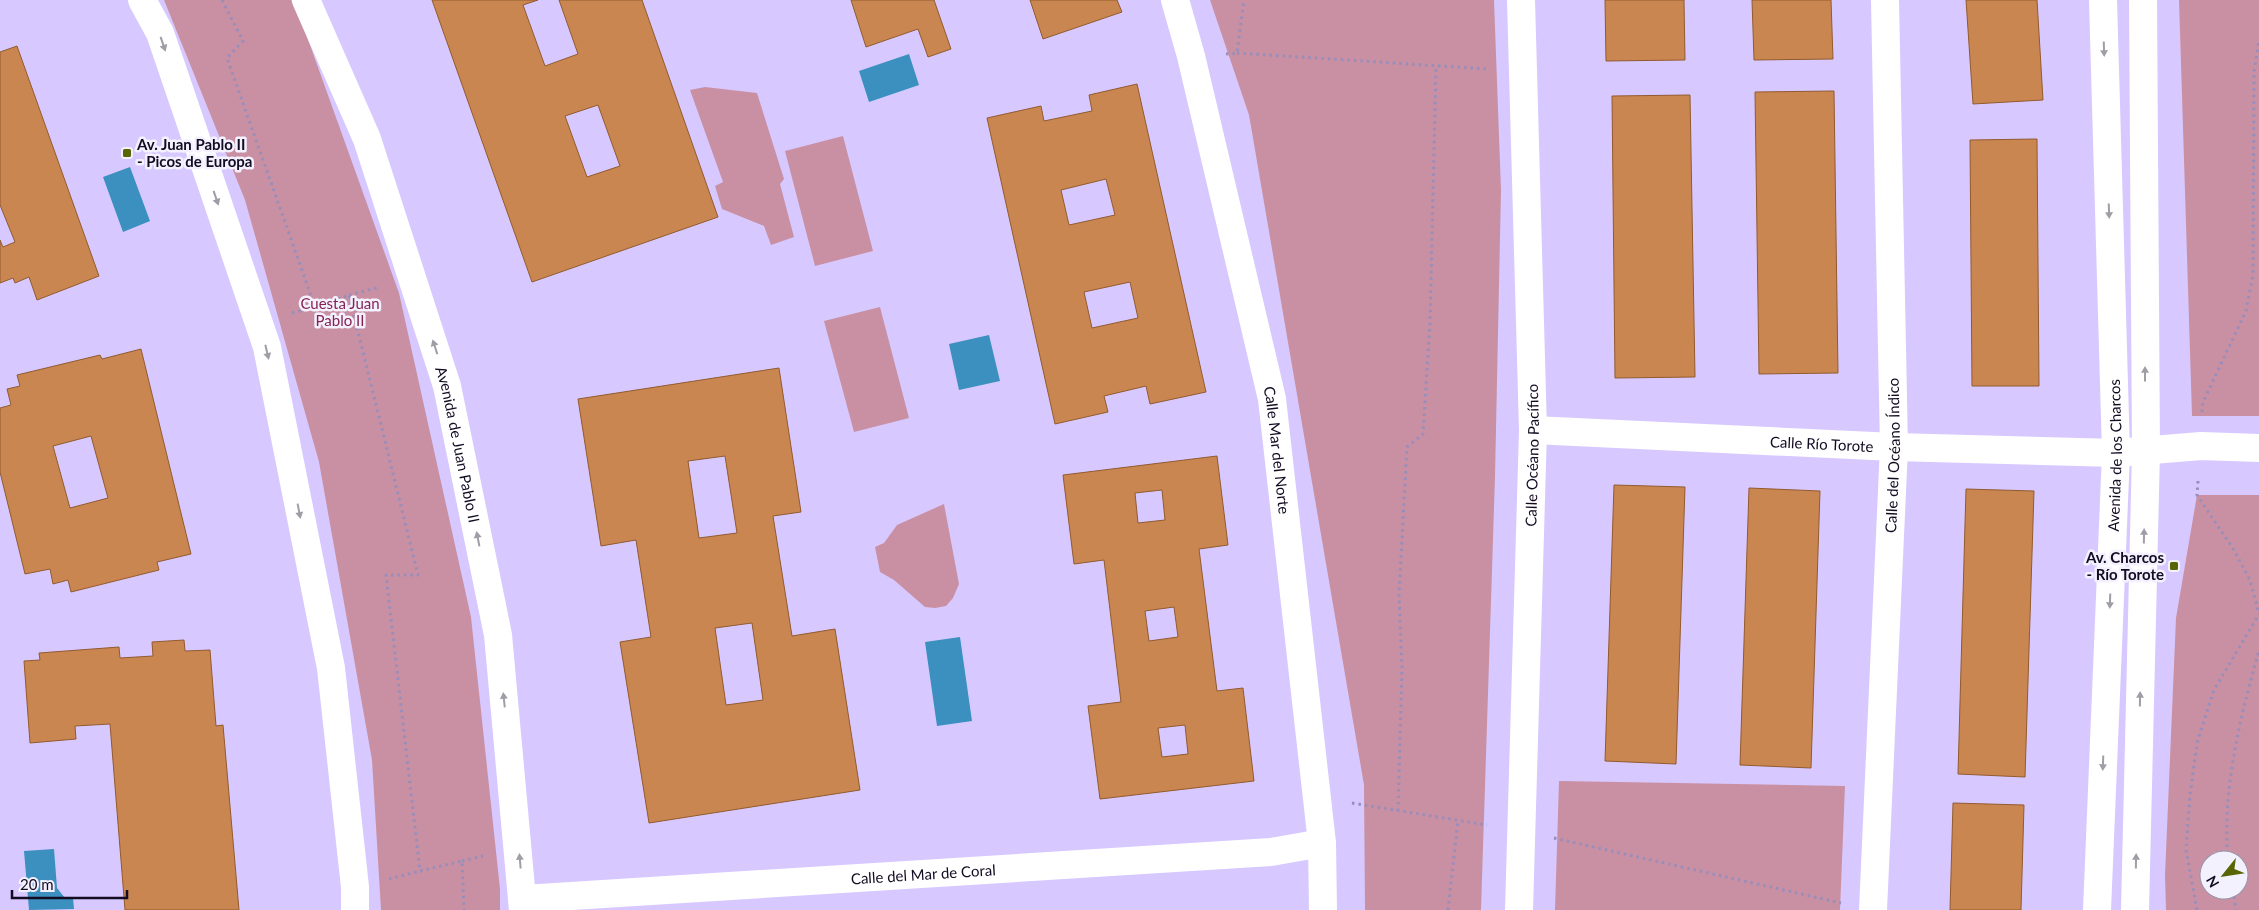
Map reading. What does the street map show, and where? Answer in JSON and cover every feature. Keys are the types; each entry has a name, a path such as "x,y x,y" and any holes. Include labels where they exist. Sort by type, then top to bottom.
{"street":[{"path":"142,0 160,33 267,347 331,668 355,887 355,910"},
{"name":"Avenida de Juan Pablo II","path":"306,0 367,139 447,386 498,635 524,905"},
{"name":"Calle Mar del Norte","path":"1175,0 1191,56 1272,400 1322,843 1323,910"},
{"name":"Calle Océano Pacífico","path":"1520,910 1533,430 1521,0"},
{"name":"Calle del Océano Índico","path":"1873,910 1894,447 1885,0"},
{"name":"Avenida de los Charcos","path":"2097,910 2116,453 2103,0"},
{"name":"Avenida de los Charcos","path":"2135,910 2146,451 2143,0"},
{"name":"Calle Río Torote","path":"1533,430 1894,447 2116,453 2201,446 2259,448"},
{"name":"Calle del Mar de Coral","path":"524,905 1271,852 1322,843"}],"path":[{"path":"222,0 243,41 227,58 315,306"},
{"path":"1237,53 1244,0"},
{"path":"2197,910 2186,850 2190,795 2197,744 2214,690 2259,614 2250,580 2234,550 2197,495 2203,402 2246,311 2253,274 2254,72 2259,40"},
{"path":"1191,56 1237,53 1523,71"},
{"path":"1398,811 1402,668 1400,595 1402,528 1407,447 1423,434 1430,323 1436,66"},
{"path":"288,314 386,285"},
{"path":"349,295 418,575 386,575 420,871 462,861 464,910"},
{"path":"2228,850 2228,784 2240,716 2259,650"},
{"path":"1317,798 1522,830 1843,903"},
{"path":"1448,910 1458,820"}],"green space":[{"name":"Cuesta Juan Pablo II","path":"164,0 291,0 305,31 399,293 471,617 500,889 500,910 381,910 372,760 319,462 245,200"},
{"path":"1210,0 1494,0 1501,190 1495,477 1481,910 1365,910 1364,785 1249,115"},
{"path":"2179,0 2259,0 2259,416 2192,416"},
{"path":"705,87 757,93 784,179 780,184 794,237 771,245 764,226 722,209 715,186 723,182 690,90"},
{"path":"843,136 873,251 815,266 785,151"},
{"path":"880,307 909,418 854,432 824,321"},
{"path":"2197,495 2259,495 2259,910 2166,910 2165,875 2176,618"},
{"path":"944,504 959,584 953,598 946,606 925,607 894,580 880,572 875,547 884,543 897,525"},
{"path":"1559,781 1845,786 1840,910 1555,910"}],"water":[{"path":"909,54 919,85 869,102 859,71"},
{"path":"130,167 150,221 123,232 103,177"},
{"path":"989,335 1000,381 959,390 949,344"},
{"path":"960,637 972,721 937,726 925,642"},
{"path":"54,849 57,888 65,898 73,898 74,909 29,910 24,851"}],"building":[{"path":"432,0 538,0 523,5 545,66 578,54 559,0 642,0 718,217 532,282","holes":["598,105 620,166 587,177 565,116"]},
{"path":"851,0 934,0 951,49 928,57 918,29 866,47"},
{"path":"1030,0 1117,0 1122,12 1043,39"},
{"path":"1605,0 1684,0 1685,60 1606,61"},
{"path":"1752,0 1831,0 1833,59 1754,60"},
{"path":"1966,0 2037,0 2043,100 1973,104"},
{"path":"17,46 99,276 37,300 29,277 15,283 13,278 0,283 0,240 3,247 15,242 0,205 0,52"},
{"path":"1137,84 1206,392 1150,404 1146,386 1104,396 1108,412 1055,424 987,118 1041,106 1044,121 1092,111 1089,95","holes":["1106,179 1115,215 1069,225 1061,190","1130,282 1138,318 1092,328 1084,292"]},
{"path":"1834,91 1838,373 1759,374 1755,92"},
{"path":"1690,95 1695,377 1615,378 1612,96"},
{"path":"2037,139 2039,386 1972,386 1970,140"},
{"path":"141,349 191,554 157,562 159,570 71,592 68,580 53,584 50,569 25,574 0,472 0,408 11,405 7,389 20,386 17,375 100,355 102,359","holes":["91,436 108,498 70,508 53,446"]},
{"path":"779,368 801,512 773,516 792,636 835,629 860,790 649,823 620,642 651,637 636,540 601,546 578,399","holes":["725,456 737,533 699,538 688,461","752,623 763,700 726,705 715,628"]},
{"path":"1217,456 1228,545 1199,549 1217,691 1243,688 1254,781 1100,799 1088,706 1121,702 1104,560 1074,564 1063,475","holes":["1162,490 1165,520 1138,523 1135,493","1174,607 1178,637 1149,641 1145,611","1185,725 1188,754 1162,757 1158,728"]},
{"path":"1614,485 1685,487 1676,764 1605,761"},
{"path":"1749,488 1820,491 1811,768 1740,765"},
{"path":"1966,489 2034,491 2025,777 1958,774"},
{"path":"184,640 185,651 210,650 216,726 223,725 239,910 125,910 110,724 75,726 76,739 30,743 24,661 40,660 39,653 119,647 120,658 153,656 152,642"},
{"path":"1953,803 2024,805 2021,910 1950,910"}],"place":[{"name":"Av. Juan Pablo II - Picos de Europa","path":"127,153"},
{"name":"Av. Charcos - Río Torote","path":"2174,566"}]}
